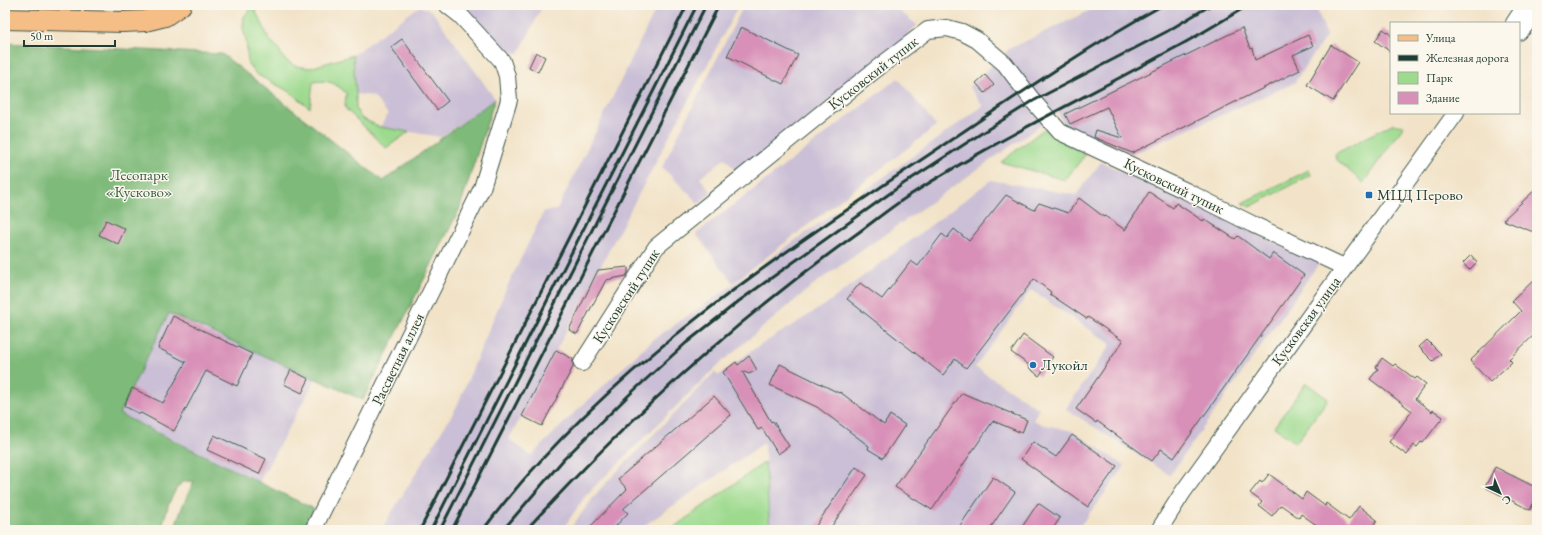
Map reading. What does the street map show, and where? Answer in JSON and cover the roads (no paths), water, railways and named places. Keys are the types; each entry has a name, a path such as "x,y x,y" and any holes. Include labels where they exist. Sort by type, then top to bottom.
{"main road":[{"path":"5,19 123,22 145,21 165,16 181,5"}],"street":[{"name":"Рассветная аллея","path":"313,530 482,188 509,100 507,76 502,61 461,16 448,5"},
{"path":"1515,22 1526,5"},
{"path":"1520,32 1537,14"},
{"path":"1520,33 1537,25"},
{"name":"Кусковский тупик","path":"582,363 656,247 875,70 928,30 947,28 962,32 977,40 1005,64 1033,101 1060,132 1344,267"},
{"name":"Кусковская улица","path":"1158,530 1188,485 1455,114"}],"railway":[{"path":"420,530 687,5"},
{"path":"431,530 697,5"},
{"path":"440,530 706,5"},
{"path":"452,530 719,5"},
{"path":"483,530 528,474 577,422 684,328 741,284 859,202 1069,61 1163,5"},
{"path":"503,530 564,459 630,394 686,343 739,301 903,184 985,131 1033,101 1166,32 1211,5"},
{"path":"526,530 564,489 642,411 683,374 767,302 889,210 910,195 974,156 1181,45 1249,5"}],"place":[{"name":"МЦД Перово","path":"1369,195"},
{"name":"Лукойл","path":"1033,365"}],"park label":[{"name":"Лесопарк «Кусково»","path":"139,184"}]}
